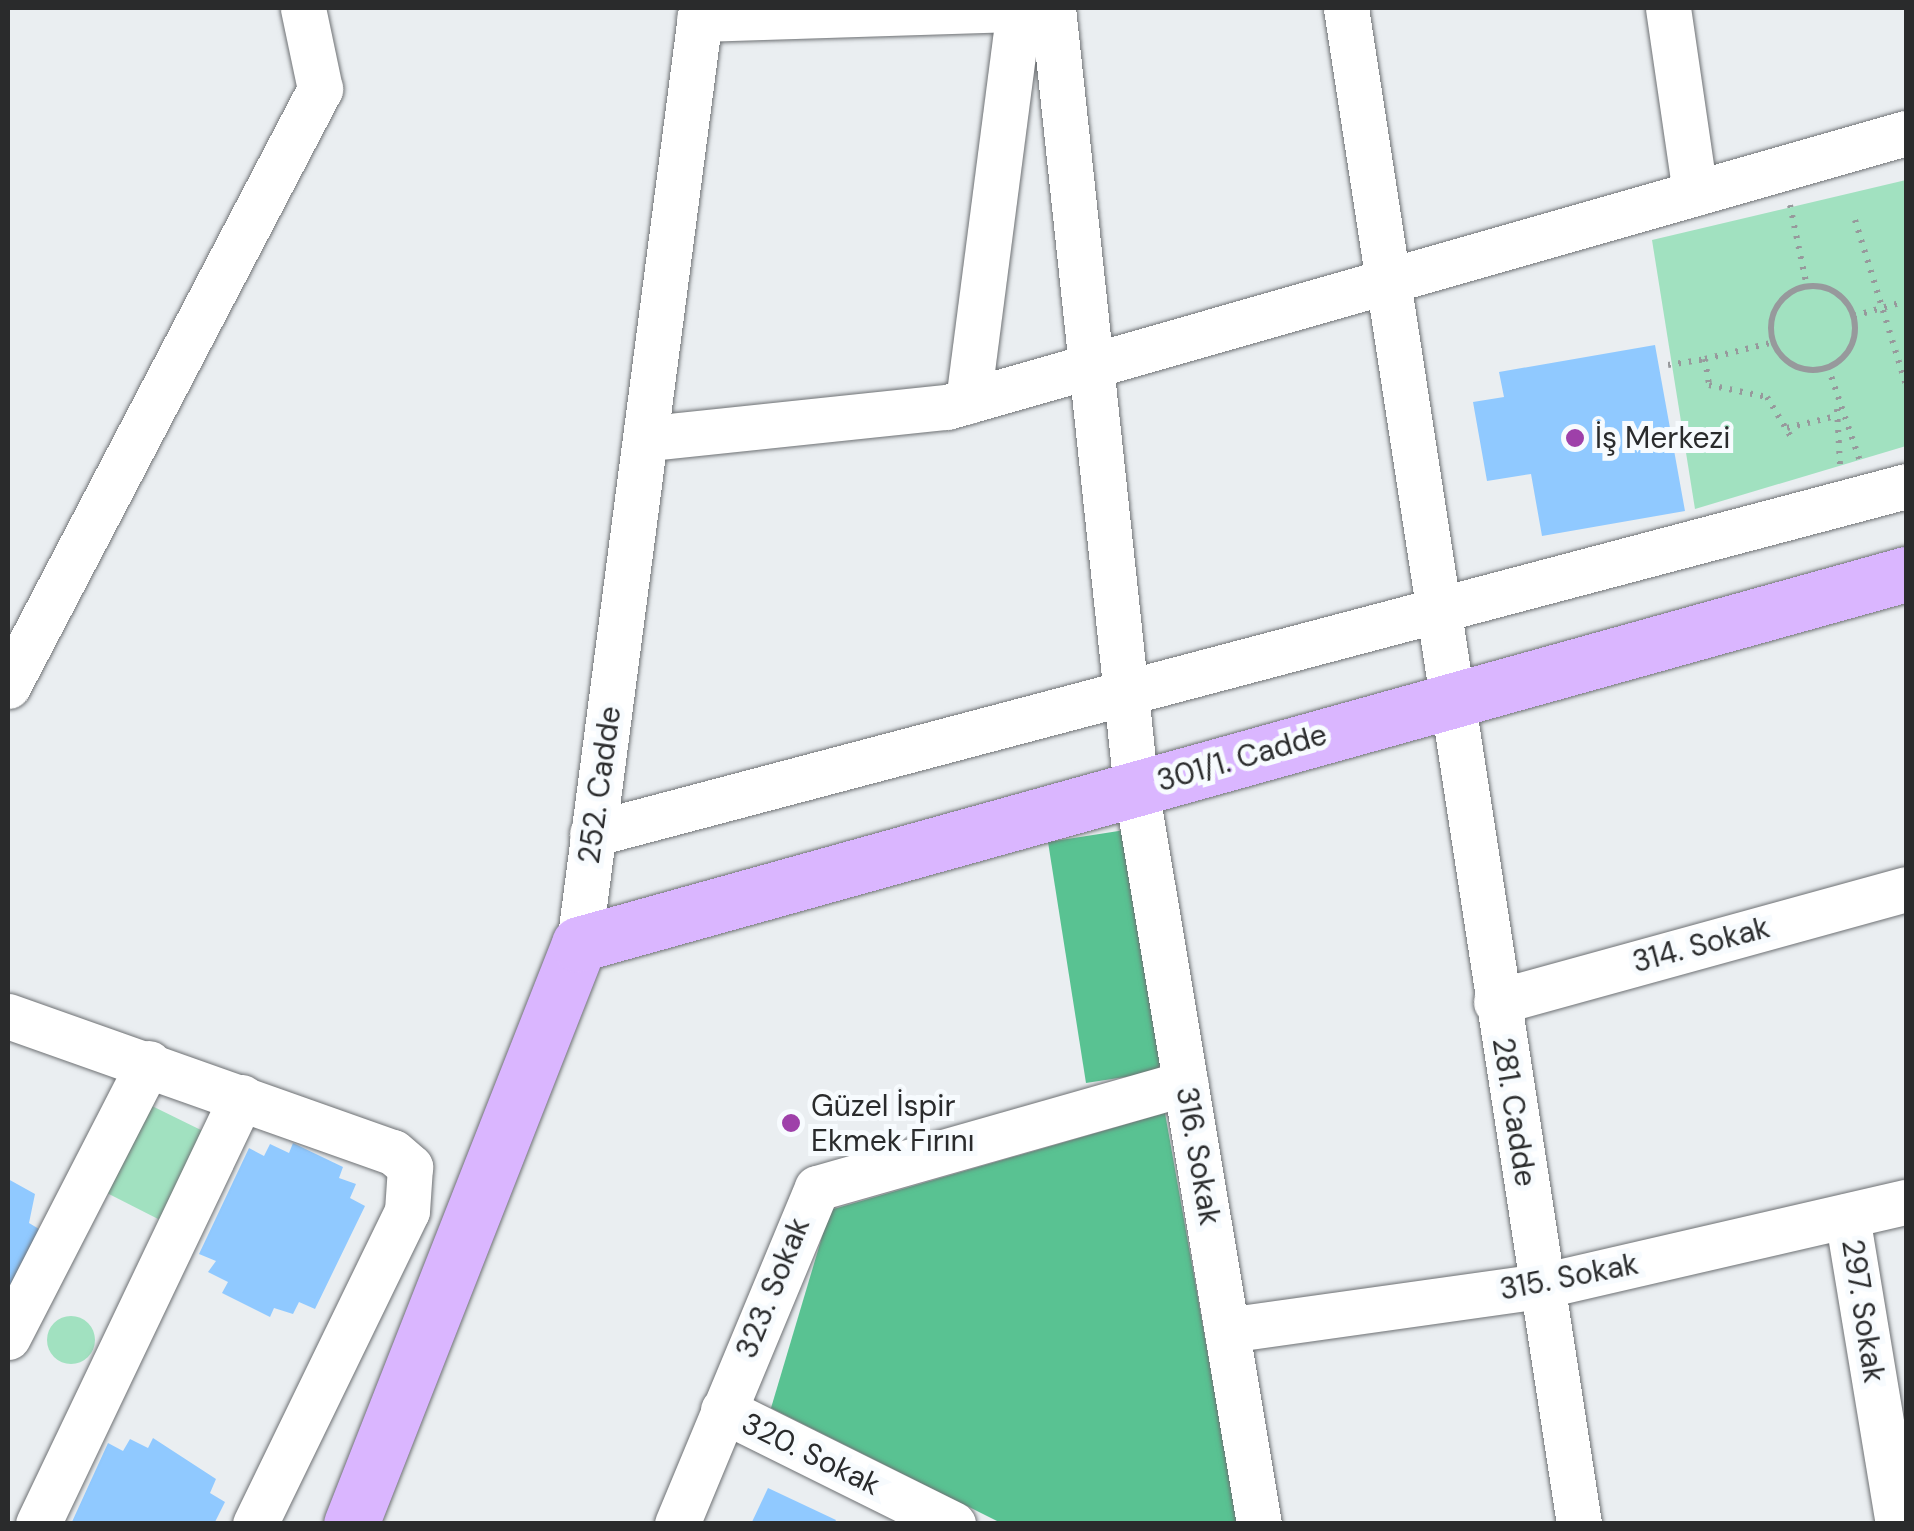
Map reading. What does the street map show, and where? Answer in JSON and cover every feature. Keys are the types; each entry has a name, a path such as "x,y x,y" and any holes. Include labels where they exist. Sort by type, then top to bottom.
{"main road":[{"name":"301/1. Cadde","path":"579,944 1906,574"},
{"name":"252. Cadde","path":"351,1524 579,944"}],"street":[{"path":"8,686 320,89 303,8"},
{"path":"700,13 1054,8"},
{"name":"316. Sokak","path":"1054,8 1136,788 1259,1524"},
{"name":"281. Cadde","path":"1346,8 1389,278 1447,701 1579,1524"},
{"path":"1668,8 1695,193"},
{"path":"968,401 1019,9"},
{"name":"252. Cadde","path":"579,944 650,438 700,13"},
{"path":"650,438 968,401 1088,360 1906,133"},
{"path":"592,834 1434,616 1875,494"},
{"name":"314. Sokak","path":"1496,1002 1906,889"},
{"path":"8,1016 393,1152 410,1167 411,1195 255,1524"},
{"path":"8,1337 149,1063"},
{"name":"323. Sokak","path":"677,1524 817,1188 1185,1083"},
{"path":"38,1524 242,1097"},
{"name":"315. Sokak","path":"1227,1330 1541,1286 1906,1202"},
{"name":"297. Sokak","path":"1847,1216 1898,1524"},
{"name":"320. Sokak","path":"723,1410 953,1524"}],"path":[{"path":"1783,168 1807,287"},
{"path":"1855,220 1906,385"},
{"path":"1807,287 1838,294 1854,316 1853,344 1828,368 1793,366 1774,342 1777,306 1807,287"},
{"path":"1854,316 1906,302"},
{"path":"1668,365 1774,342"},
{"path":"1705,358 1709,385 1756,391 1791,438"},
{"path":"1828,368 1836,412 1875,494"},
{"path":"1787,428 1836,412"},
{"path":"1836,412 1875,494"}],"green space":[{"path":"1906,180 1906,446 1695,509 1652,240"},
{"path":"1125,830 1164,1071 1086,1083 1048,842"},
{"path":"150,1105 207,1133 162,1221 105,1192"},
{"path":"1165,1113 1238,1523 1001,1523 771,1408 830,1210"},
{"path":"71,1316 88,1323 95,1340 88,1357 71,1364 54,1357 47,1340 54,1323"}],"building":[{"name":"İş Merkezi","path":"1655,345 1685,511 1542,536 1531,474 1487,481 1473,402 1504,397 1499,372"},
{"path":"293,1143 343,1167 339,1178 356,1184 350,1198 365,1206 315,1309 299,1302 293,1314 274,1308 270,1317 222,1293 228,1282 208,1272 216,1261 199,1254 249,1148 264,1156 270,1144 289,1153"},
{"path":"8,1179 35,1194 29,1223 44,1232 8,1299"},
{"path":"153,1438 216,1479 210,1493 225,1502 214,1524 71,1524 108,1443 123,1451 130,1439 148,1448"},
{"path":"768,1488 836,1520 834,1524 751,1524"}],"place":[{"name":"İş Merkezi","path":"1575,438"},
{"name":"Güzel İspir Ekmek Fırını","path":"791,1123"}]}
